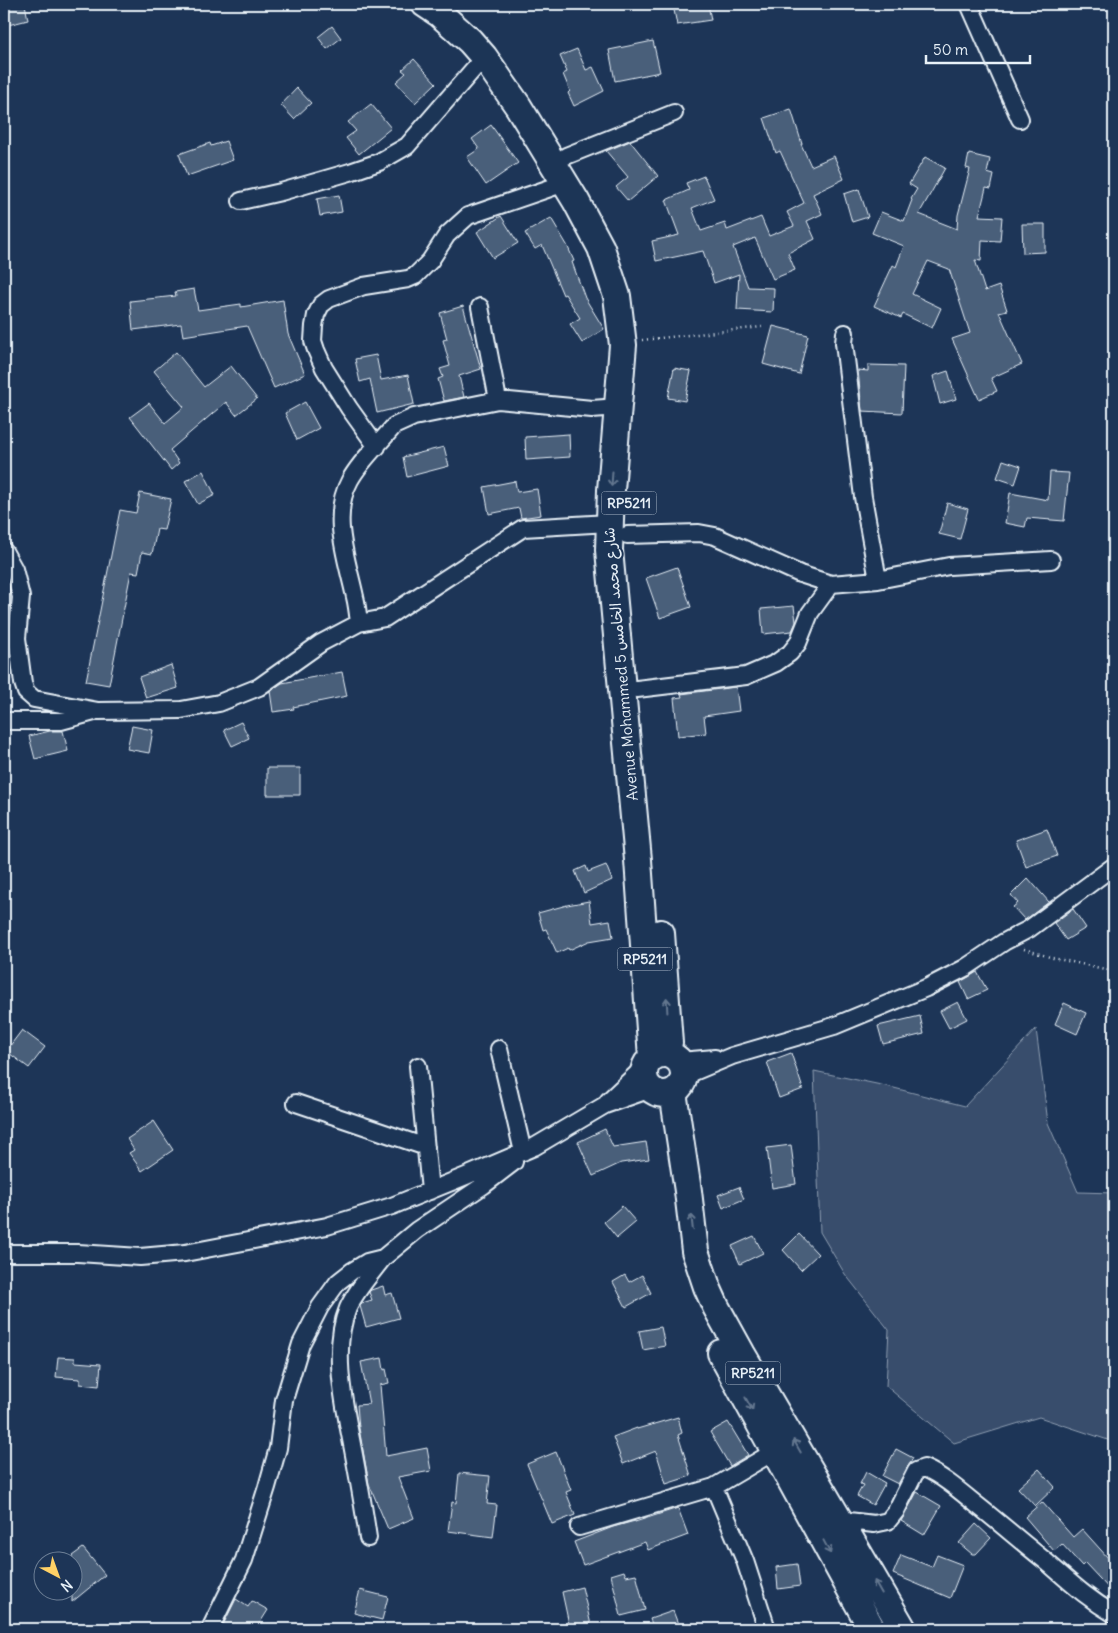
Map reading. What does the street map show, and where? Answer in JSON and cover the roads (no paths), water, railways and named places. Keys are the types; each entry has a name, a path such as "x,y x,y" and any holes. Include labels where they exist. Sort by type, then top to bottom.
{"main road":[{"name":"Avenue Mohammed 5 شارع محمد الخامس","path":"425,4 470,41 484,57 518,106 565,183 601,248 617,296 623,345 618,407 618,529 627,569 665,981 664,1074 688,1191 695,1251 703,1279 716,1308 903,1629"},
{"name":"Avenue Mohammed 5 شارع محمد الخامس","path":"454,4 472,19 502,53 534,102 597,208 618,252 633,297 638,341 611,578 638,860 664,1074 679,1256 685,1278 695,1301 871,1629"}],"street":[{"path":"969,4 1020,119"},
{"path":"241,202 350,172 379,162 407,146 484,57"},
{"path":"566,156 674,113"},
{"path":"377,447 349,408 324,368 316,350 313,340 314,326 316,315 321,305 329,299 355,289 415,276 430,261 447,235 468,216 565,183"},
{"path":"480,307 498,400"},
{"path":"846,333 844,343 863,497 878,580"},
{"path":"359,623 356,598 344,554 341,519 342,501 356,470 394,426 408,419 498,400 592,409 618,407"},
{"path":"4,551 14,569 21,597 17,638 26,692 34,699 98,711 181,710 219,703 259,687 321,643 359,623 385,618 523,528 618,529 707,534 800,574 831,584 878,580 949,566 1051,560"},
{"path":"637,688 746,676 776,663 790,653 798,643 810,613 831,584"},
{"path":"4,721 61,720 98,711"},
{"path":"4,1253 78,1253 140,1256 185,1253 327,1226 392,1206 529,1149 605,1105 664,1074 834,1026 926,988 964,968 1004,942 1029,929 1114,866"},
{"path":"499,1049 529,1149"},
{"path":"418,1066 430,1191"},
{"path":"605,1105 664,1074"},
{"path":"296,1103 426,1147"},
{"path":"368,1538 341,1380 340,1345 348,1309 353,1299 383,1258 417,1230 484,1185 529,1149"},
{"path":"210,1629 244,1560 256,1525 278,1448 284,1400 301,1344 320,1307 338,1282 367,1262 383,1258"},
{"path":"579,1528 714,1487 776,1451"},
{"path":"840,1520 874,1524 888,1521 896,1510 916,1471 924,1468 975,1503 1055,1569 1076,1589 1114,1614"},
{"path":"714,1487 745,1561 767,1629"}]}
